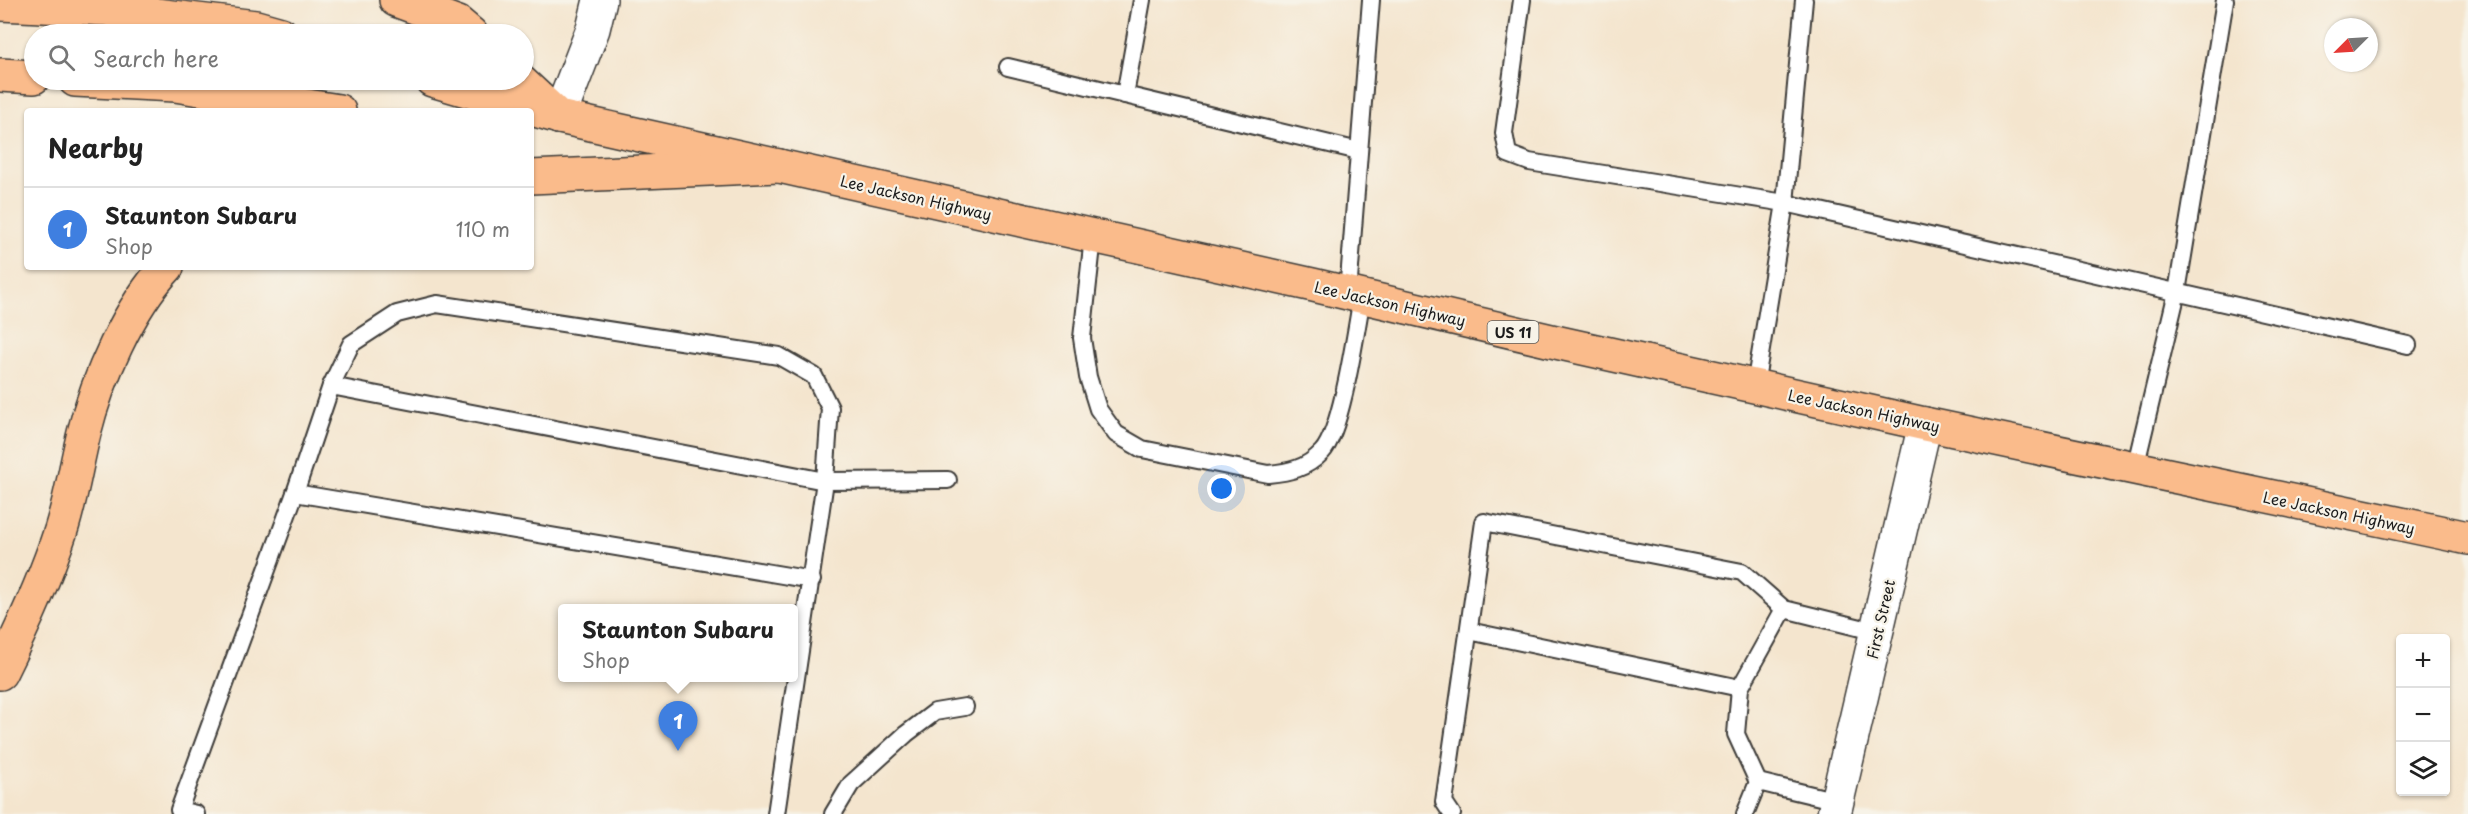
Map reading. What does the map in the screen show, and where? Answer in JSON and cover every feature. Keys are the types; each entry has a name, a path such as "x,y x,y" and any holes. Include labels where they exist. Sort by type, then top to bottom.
{"main road":[{"path":"396,0 459,24"},
{"path":"0,4 106,9 231,24"},
{"path":"0,75 24,76"},
{"path":"207,90 320,108"},
{"name":"Lee Jackson Highway","path":"460,90 511,108"},
{"path":"526,90 545,120"},
{"name":"Lee Jackson Highway","path":"545,120 779,166 1925,424 2468,538"},
{"path":"534,177 779,166"},
{"path":"0,673 24,624 62,529 85,429 111,357 132,316 165,270"}],"street":[{"path":"545,120 593,29 600,0"},
{"name":"First Street","path":"1836,808 1925,424"}],"lane":[{"path":"1125,95 1142,0"},
{"path":"1093,237 1082,338 1088,377 1098,409 1116,434 1142,449 1268,474 1287,472 1306,466 1323,451 1334,428 1342,400 1355,295 1359,151 1371,0"},
{"path":"1522,0 1504,133 1508,154 1529,162 1785,203 2408,345"},
{"path":"1755,386 1785,203 1804,0"},
{"path":"2135,468 2177,292 2225,0"},
{"path":"1008,67 1359,151"},
{"path":"196,814 178,812 295,493 331,386 351,344 397,314 436,304 780,356 814,376 830,408 825,481 798,670"},
{"path":"331,386 825,481 948,480"},
{"path":"295,493 812,579"},
{"path":"1452,814 1444,802 1484,522 1742,572 1784,609 1877,632"},
{"path":"1745,814 1758,782 1736,734 1740,688 1784,609"},
{"path":"1469,631 1740,688"},
{"path":"776,814 796,682"},
{"path":"832,814 851,784 906,734 935,712 965,707"},
{"path":"1758,782 1836,808"}],"place":[{"name":"Staunton Subaru","path":"678,751"}]}
